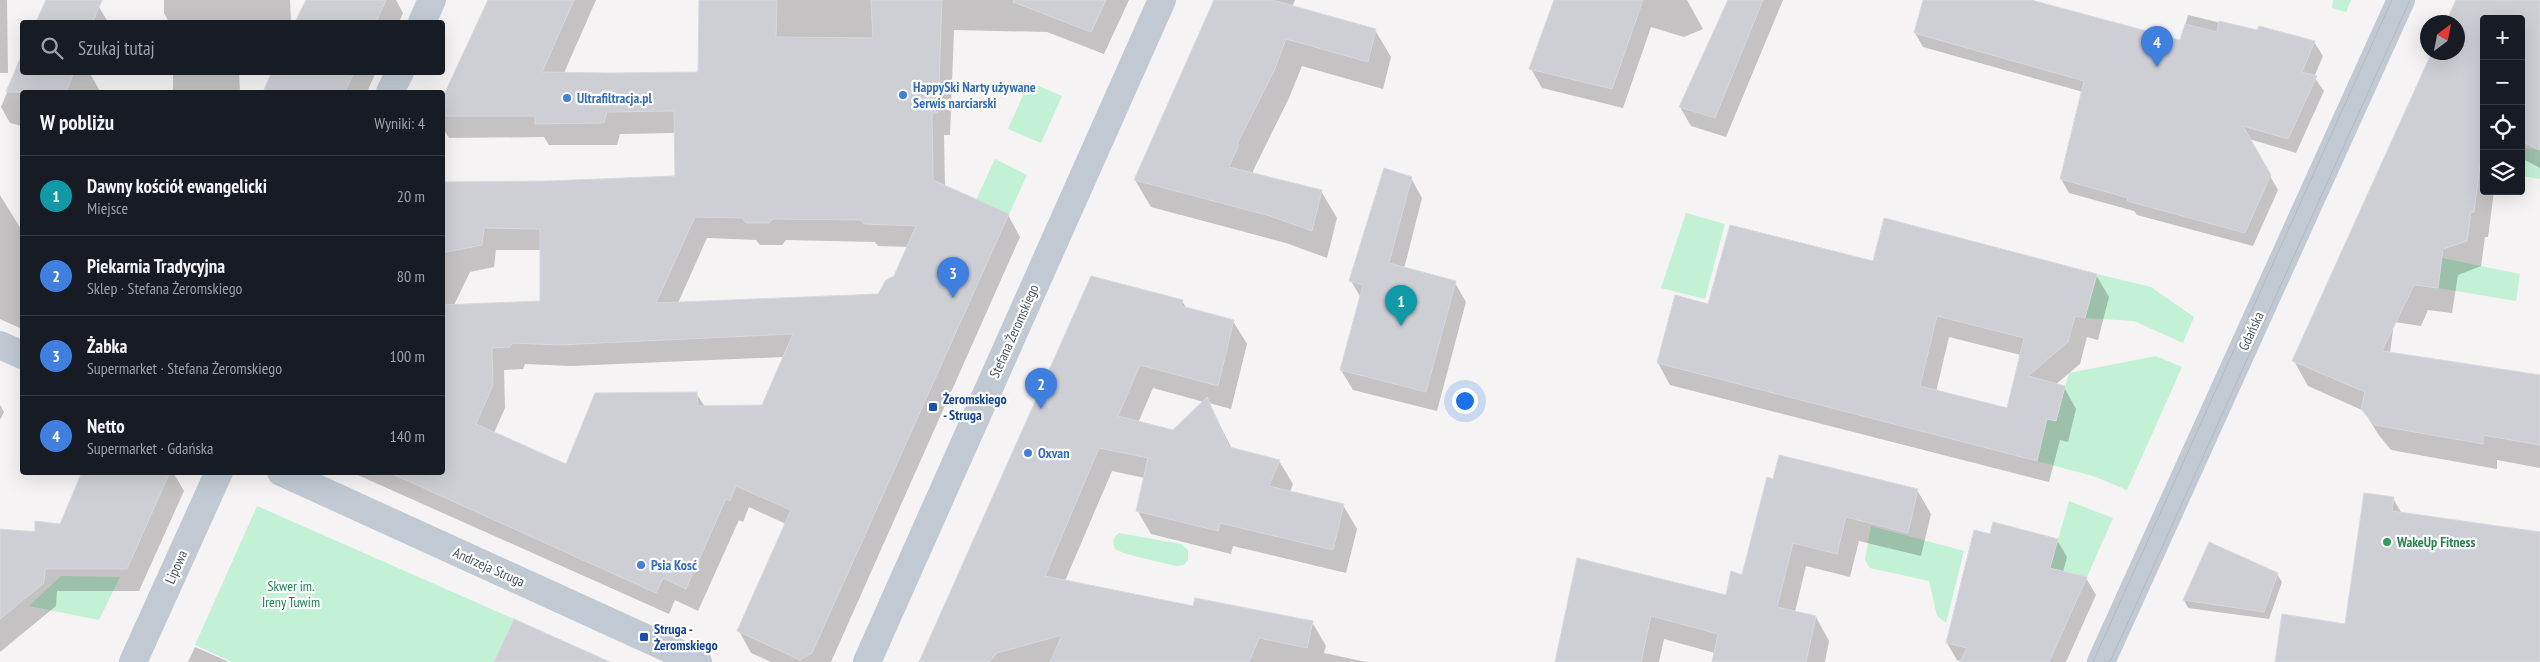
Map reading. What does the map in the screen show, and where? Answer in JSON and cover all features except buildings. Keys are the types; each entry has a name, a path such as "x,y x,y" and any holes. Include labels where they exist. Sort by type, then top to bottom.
{"street":[{"path":"423,20 432,0"},
{"name":"Stefana Żeromskiego","path":"867,662 1162,0"},
{"name":"Gdańska","path":"2101,662 2401,0"},
{"path":"391,90 398,75"},
{"path":"0,345 20,354"},
{"name":"Lipowa","path":"133,662 218,475"},
{"name":"Andrzeja Struga","path":"288,475 698,662"}],"green space":[{"path":"2333,0 2351,0 2346,12 2332,8"},
{"path":"1029,82 1062,96 1041,143 1008,129"},
{"path":"2525,148 2540,150 2540,179 2525,177"},
{"path":"995,159 1027,175 1009,214 976,200"},
{"path":"1686,213 1725,224 1705,299 1661,288"},
{"path":"2442,258 2520,274 2516,301 2438,288"},
{"path":"2097,274 2151,287 2194,317 2183,343 2134,321 2085,318"},
{"path":"2156,356 2182,367 2127,490 2093,476 2037,461 2047,419 2056,421 2069,373"},
{"path":"2069,501 2113,518 2087,577 2050,568"},
{"name":"Skwer im. Ireny Tuwim","path":"257,506 514,619 494,662 232,662 195,645"},
{"path":"1871,526 1964,551 1946,623 1937,616 1929,581 1870,568 1865,560"},
{"path":"1119,533 1181,544 1188,550 1188,560 1184,565 1176,566 1126,554 1115,549 1115,536"},
{"path":"61,576 120,577 99,620 29,606"}],"tram line":[{"path":"2093,662 2392,0"},
{"path":"2110,662 2410,0"}],"place":[{"name":"Netto","path":"2157,67"},
{"name":"HappySki Narty używane Serwis narciarski","path":"903,95"},
{"name":"Ultrafiltracja.pl","path":"567,98"},
{"name":"Żabka","path":"953,298"},
{"name":"Dawny kościół ewangelicki","path":"1401,326"},
{"name":"Żeromskiego - Struga","path":"933,407"},
{"name":"Piekarnia Tradycyjna","path":"1041,409"},
{"name":"Oxvan","path":"1028,453"},
{"name":"WakeUp Fitness","path":"2387,542"},
{"name":"Psia Kosć","path":"641,565"},
{"name":"Struga - Żeromskiego","path":"644,637"}]}
